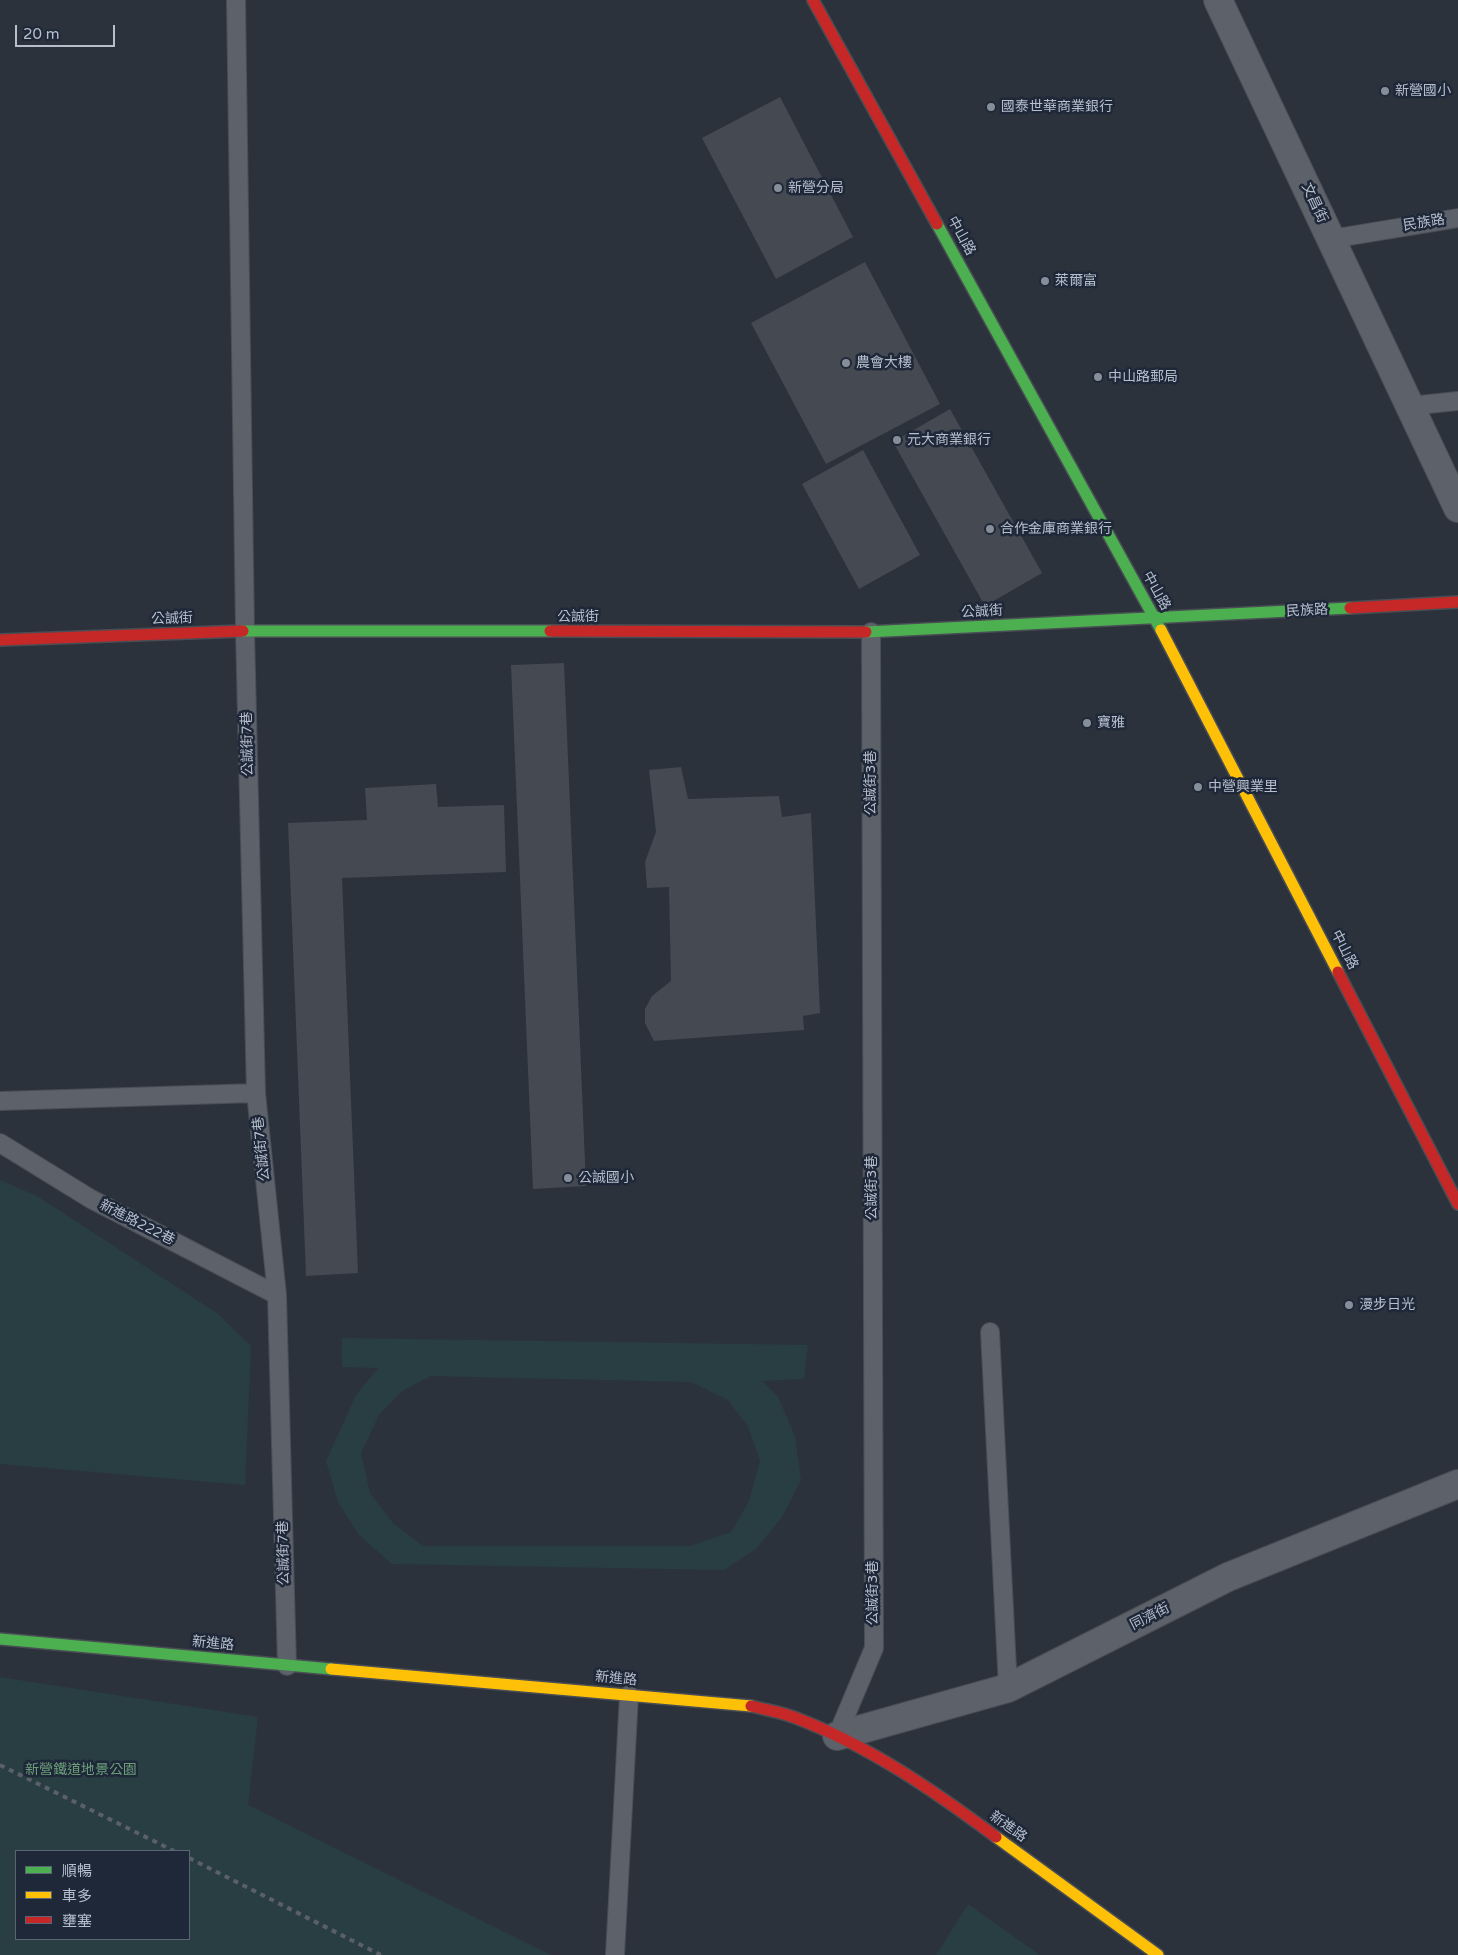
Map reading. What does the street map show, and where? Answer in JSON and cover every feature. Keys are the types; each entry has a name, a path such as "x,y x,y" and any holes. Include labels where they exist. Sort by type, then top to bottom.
{"street":[{"name":"中山路","path":"813,0 1155,619 1458,1204"},
{"name":"文昌街","path":"1218,0 1458,508"},
{"name":"民族路","path":"1155,619 1458,602"},
{"name":"公誠街","path":"0,640 245,631 871,632 1155,619"},
{"name":"同濟街","path":"837,1736 1008,1688 1228,1577 1458,1484"},
{"name":"新進路","path":"0,1639 287,1666 746,1705 794,1717 837,1736 887,1762 938,1794 1158,1955"}],"lane":[{"name":"公誠街7巷","path":"236,0 245,631 256,1093 277,1295 287,1666"},
{"name":"民族路","path":"1331,239 1458,218"},
{"path":"1410,406 1458,401"},
{"name":"公誠街3巷","path":"837,1736 874,1648 871,632"},
{"path":"0,1101 256,1093"},
{"name":"新進路222巷","path":"0,1143 91,1199 277,1295"},
{"path":"990,1332 1008,1688"},
{"path":"615,1955 629,1695"}],"green space":[{"path":"0,1180 37,1196 217,1313 251,1346 245,1485 0,1464"},
{"path":"342,1338 808,1345 804,1379 762,1381 778,1397 795,1436 801,1480 782,1517 756,1549 724,1570 392,1564 359,1535 338,1502 326,1461 356,1395 378,1368 342,1367","holes":["431,1376 691,1382 728,1400 748,1427 760,1461 749,1501 731,1532 690,1546 423,1546 393,1523 370,1493 361,1453 379,1415 402,1391"]},
{"name":"新營鐵道地景公園","path":"0,1677 258,1717 248,1805 551,1955 0,1955"},
{"path":"968,1904 1040,1955 936,1955"}],"building":[{"name":"新營分局","path":"780,97 853,237 776,279 702,138"},
{"name":"農會大樓","path":"865,262 940,404 826,464 751,323"},
{"path":"950,409 1042,573 985,606 893,442"},
{"path":"863,450 920,555 859,589 802,484"},
{"path":"564,663 586,1186 533,1189 511,665"},
{"path":"681,767 688,799 779,796 782,817 811,813 820,1013 803,1016 804,1030 654,1041 645,1023 645,1009 652,996 671,981 669,887 647,888 645,862 656,832 649,770"},
{"path":"436,784 438,807 504,805 506,872 342,878 358,1273 306,1276 288,823 367,820 365,788"}],"railway":[{"path":"0,1765 172,1850"},
{"path":"190,1859 381,1955"}],"traffic: fast":[{"path":"937,224 1161,630"},
{"path":"866,632 1350,608"},
{"path":"243,631 550,631"},
{"path":"0,1639 331,1669"}],"traffic: slow":[{"path":"1161,630 1338,972"},
{"path":"331,1669 751,1706"},
{"path":"996,1837 1158,1955"}],"traffic: jam":[{"path":"813,0 937,224"},
{"path":"1350,608 1458,602"},
{"path":"0,640 243,631"},
{"path":"550,631 866,632"},
{"path":"1338,972 1458,1204"},
{"path":"751,1706 791,1716 849,1742 900,1770 996,1837"}],"place":[{"name":"新營國小","path":"1385,91"},
{"name":"國泰世華商業銀行","path":"991,107"},
{"name":"新營分局","path":"778,188"},
{"name":"萊爾富","path":"1045,281"},
{"name":"農會大樓","path":"846,363"},
{"name":"中山路郵局","path":"1098,377"},
{"name":"元大商業銀行","path":"897,440"},
{"name":"合作金庫商業銀行","path":"990,529"},
{"name":"寶雅","path":"1087,723"},
{"name":"中營興業里","path":"1198,787"},
{"name":"公誠國小","path":"568,1178"},
{"name":"漫步日光","path":"1349,1305"}]}
